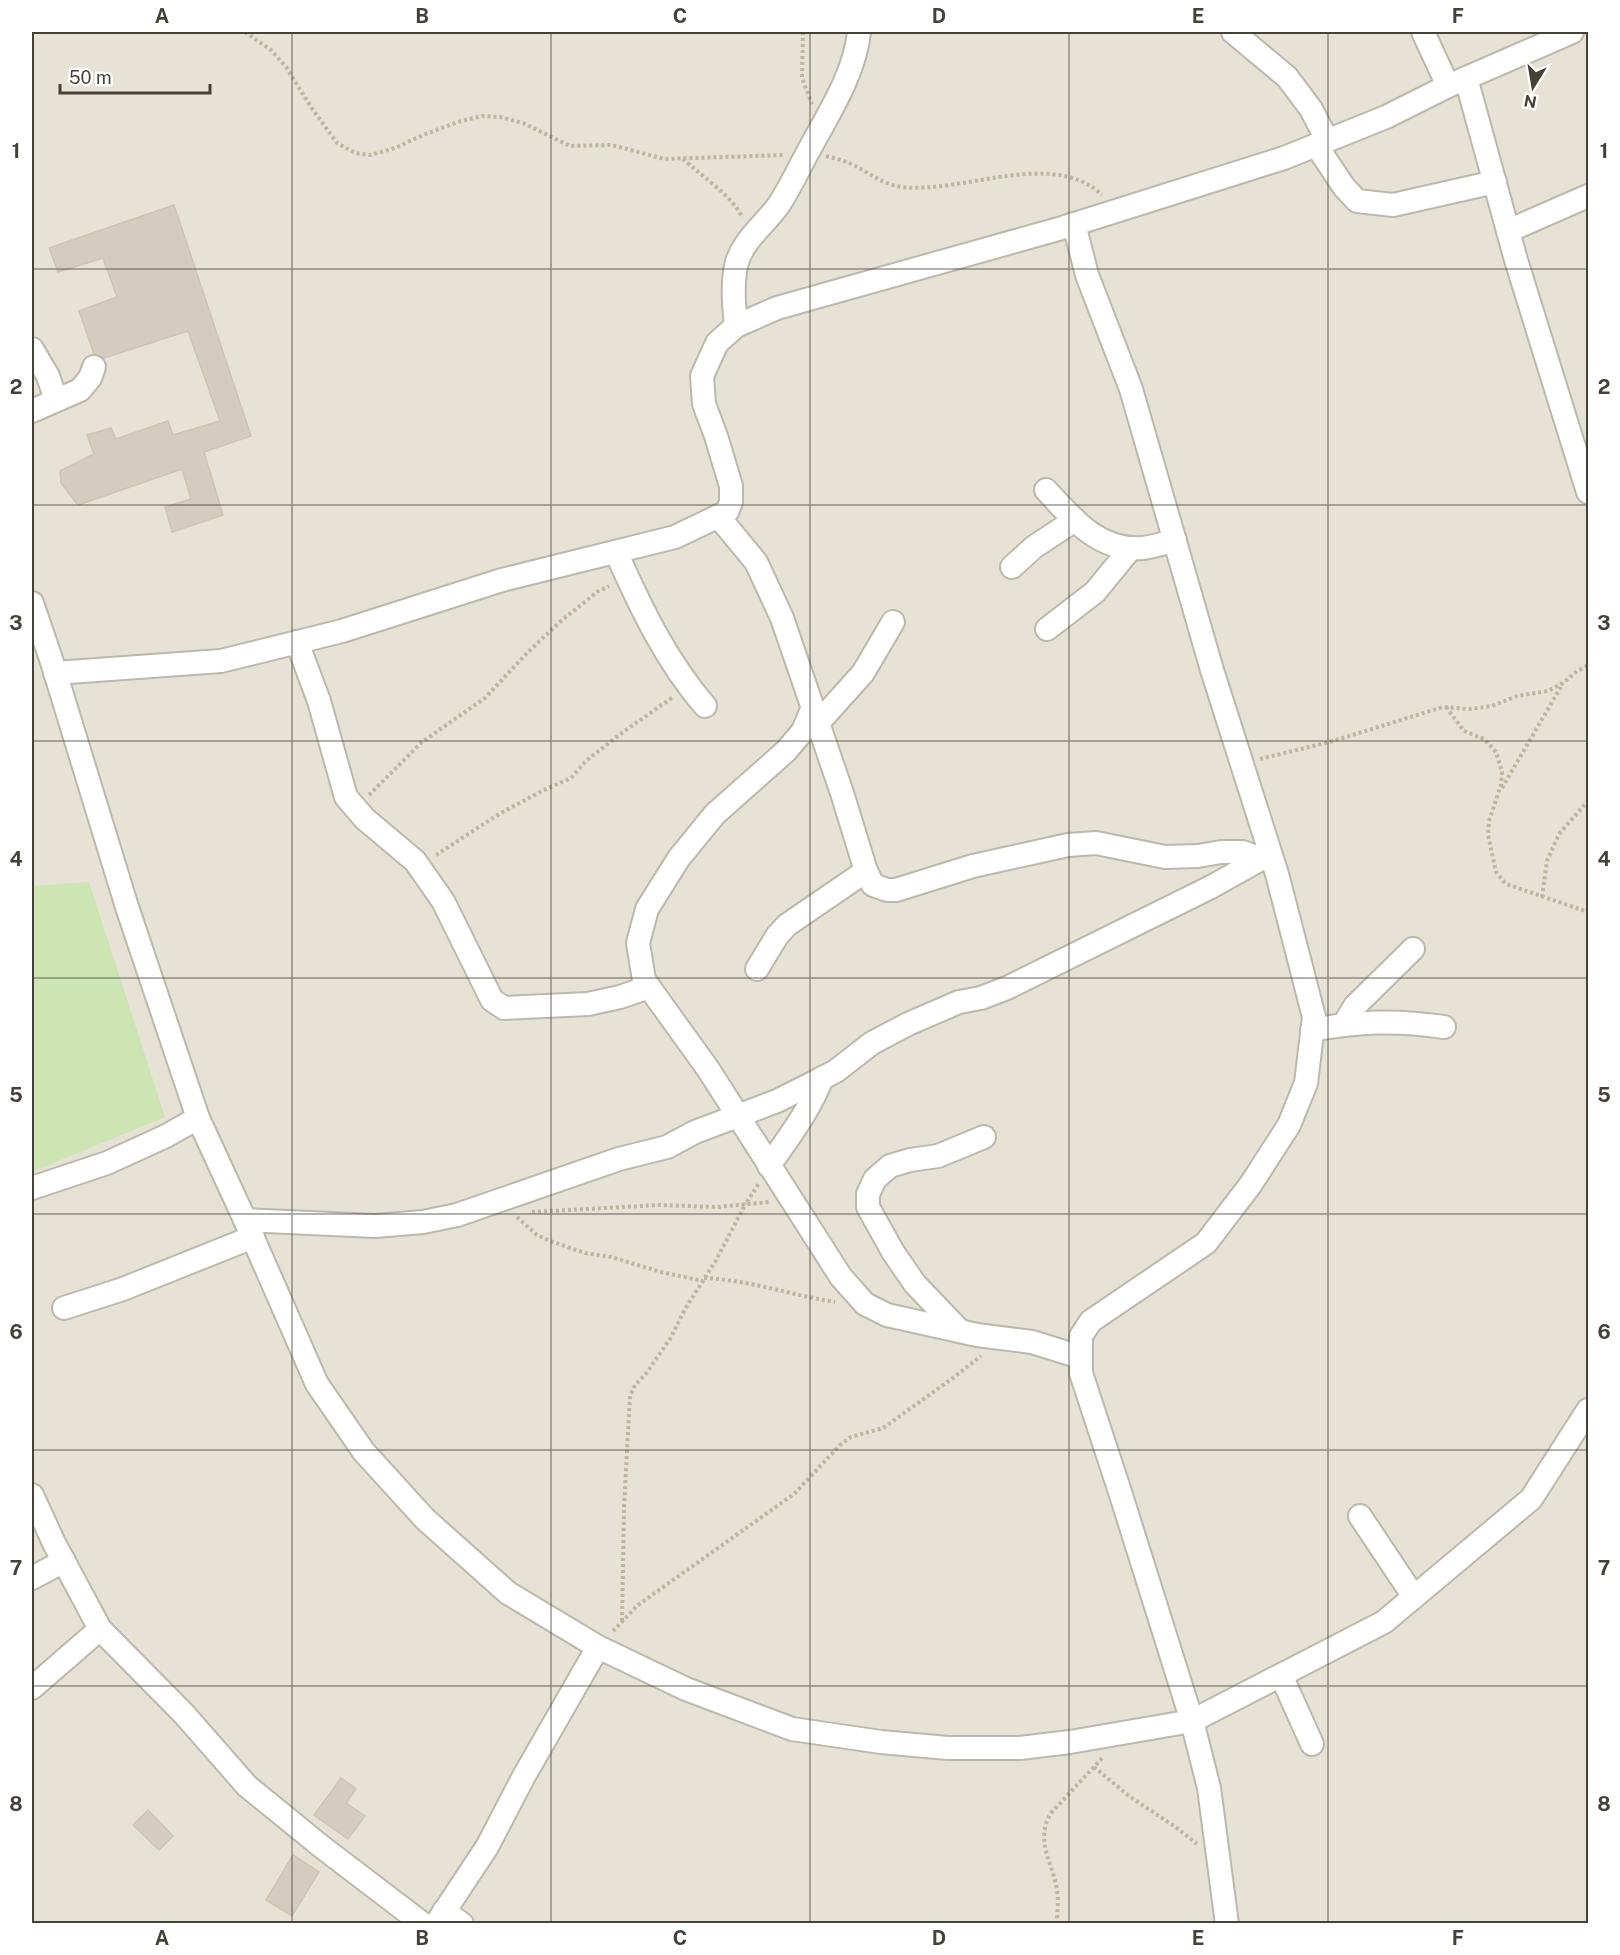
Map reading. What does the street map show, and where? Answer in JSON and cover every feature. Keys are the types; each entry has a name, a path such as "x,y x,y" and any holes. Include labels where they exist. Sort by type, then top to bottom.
{"street":[{"path":"736,326 734,299 736,264 749,240 777,206 820,130 846,76 857,48 859,32"},
{"path":"1233,32 1287,77 1311,109 1321,143 1344,187 1357,201 1394,205 1494,182"},
{"path":"1424,32 1457,82 1494,182 1588,492"},
{"path":"55,673 222,660 342,631 502,580 675,537 727,512 731,502 731,486 704,404 702,376 717,344 736,326 777,308 1074,224 1284,158 1386,117 1457,82 1572,32"},
{"path":"1508,231 1588,196"},
{"path":"1074,224 1087,275 1131,389 1242,763 1265,857 1314,1017 1306,1083 1289,1125 1251,1184 1206,1243 1091,1321 1081,1336 1081,1373 1087,1395 1118,1485 1192,1721 1209,1788 1227,1923"},
{"path":"32,349 48,376 56,400"},
{"path":"32,411 73,394 86,385 94,367"},
{"path":"1046,490 1084,530 1102,541 1122,548 1144,548 1175,540"},
{"path":"718,516 756,562 782,618 866,871 873,885 886,890 896,890 973,866 1068,845 1095,843 1165,857 1198,856 1221,852 1243,852 1265,857"},
{"path":"1012,567 1034,547 1075,520"},
{"path":"1047,628 1095,592 1131,548"},
{"path":"616,552 670,660 705,706"},
{"path":"32,603 127,907 198,1118 317,1384 364,1452 425,1519 508,1593 601,1648 686,1689 792,1729 881,1742 948,1748 1020,1748 1192,1721 1384,1622 1531,1498 1582,1432 1588,1410"},
{"path":"893,622 863,673 816,715 778,759 715,814 679,858 647,909 638,943 644,980 708,1069 842,1277 865,1304 887,1315 960,1331 1032,1341 1080,1357"},
{"path":"297,642 319,701 346,797 365,819 415,861 443,902 487,995 496,1004 504,1008 588,1004 620,997 649,987"},
{"path":"64,1308 123,1289 249,1229 375,1226 423,1222 457,1215 527,1189 667,1147 695,1132 777,1101 836,1071 872,1043 908,1024 959,1002 981,998 1007,988 1211,887 1265,857"},
{"path":"757,969 787,924 866,871"},
{"path":"1344,1024 1355,1006 1413,949"},
{"path":"1312,1030 1380,1021 1413,1022 1444,1027"},
{"path":"769,1166 805,1112 822,1078"},
{"path":"32,1188 107,1163 166,1136 198,1118"},
{"path":"960,1331 915,1284 893,1252 868,1207 868,1194 875,1179 890,1166 938,1156 984,1137"},
{"path":"32,1495 100,1629 184,1714 247,1786 423,1923"},
{"path":"1360,1516 1414,1597"},
{"path":"32,1578 64,1561"},
{"path":"32,1689 100,1629"},
{"path":"448,1919 524,1776 601,1648"},
{"path":"1281,1676 1312,1743"}],"path":[{"path":"245,32 271,51 286,67 337,143 355,153 371,155 387,151 450,125 482,116 500,117 523,123 570,146 612,145 663,159 807,153 848,162 879,181 906,187 970,182 1038,172 1073,177 1096,189 1118,210"},
{"path":"803,32 802,78 820,130"},
{"path":"683,159 728,197 740,211 744,226 742,254"},
{"path":"356,808 422,742 485,698 561,621 597,592 627,575"},
{"path":"1242,763 1333,741 1446,707 1470,709 1492,706 1517,696 1548,691 1588,665"},
{"path":"1563,683 1499,793 1489,821 1488,835 1496,872 1503,881 1588,912"},
{"path":"418,866 499,814 542,790 571,778 586,761 619,735 688,686"},
{"path":"1446,707 1464,732 1484,739 1496,752 1502,772 1499,793"},
{"path":"1542,897 1547,861 1559,834 1588,801"},
{"path":"791,1200 717,1207 660,1205 513,1213 537,1235 585,1253 611,1257 661,1272 704,1280 758,1284 806,1297 865,1304"},
{"path":"622,1622 624,1508 630,1396 635,1385 670,1340 685,1309 704,1280 746,1203"},
{"path":"601,1648 638,1605 794,1494 840,1444 851,1437 883,1428 906,1413 1002,1338"},
{"path":"1057,1923 1057,1890 1044,1846 1047,1820 1123,1733"},
{"path":"1094,1767 1129,1796 1201,1847 1217,1852"}],"shaded area":[{"path":"32,32 1588,32 1588,1923 32,1923"}],"green space":[{"path":"89,882 165,1117 32,1172 32,886"}],"building":[{"path":"174,205 251,436 204,452 223,515 172,532 165,507 191,499 182,469 78,505 61,483 60,471 94,454 87,435 111,428 116,439 168,421 173,435 220,421 188,331 104,358 94,354 79,311 117,297 103,258 58,272 49,248"},
{"path":"341,1778 356,1789 346,1803 365,1816 348,1839 314,1815"},
{"path":"148,1810 173,1836 159,1850 133,1825"},
{"path":"293,1855 319,1872 292,1916 266,1900"}]}
